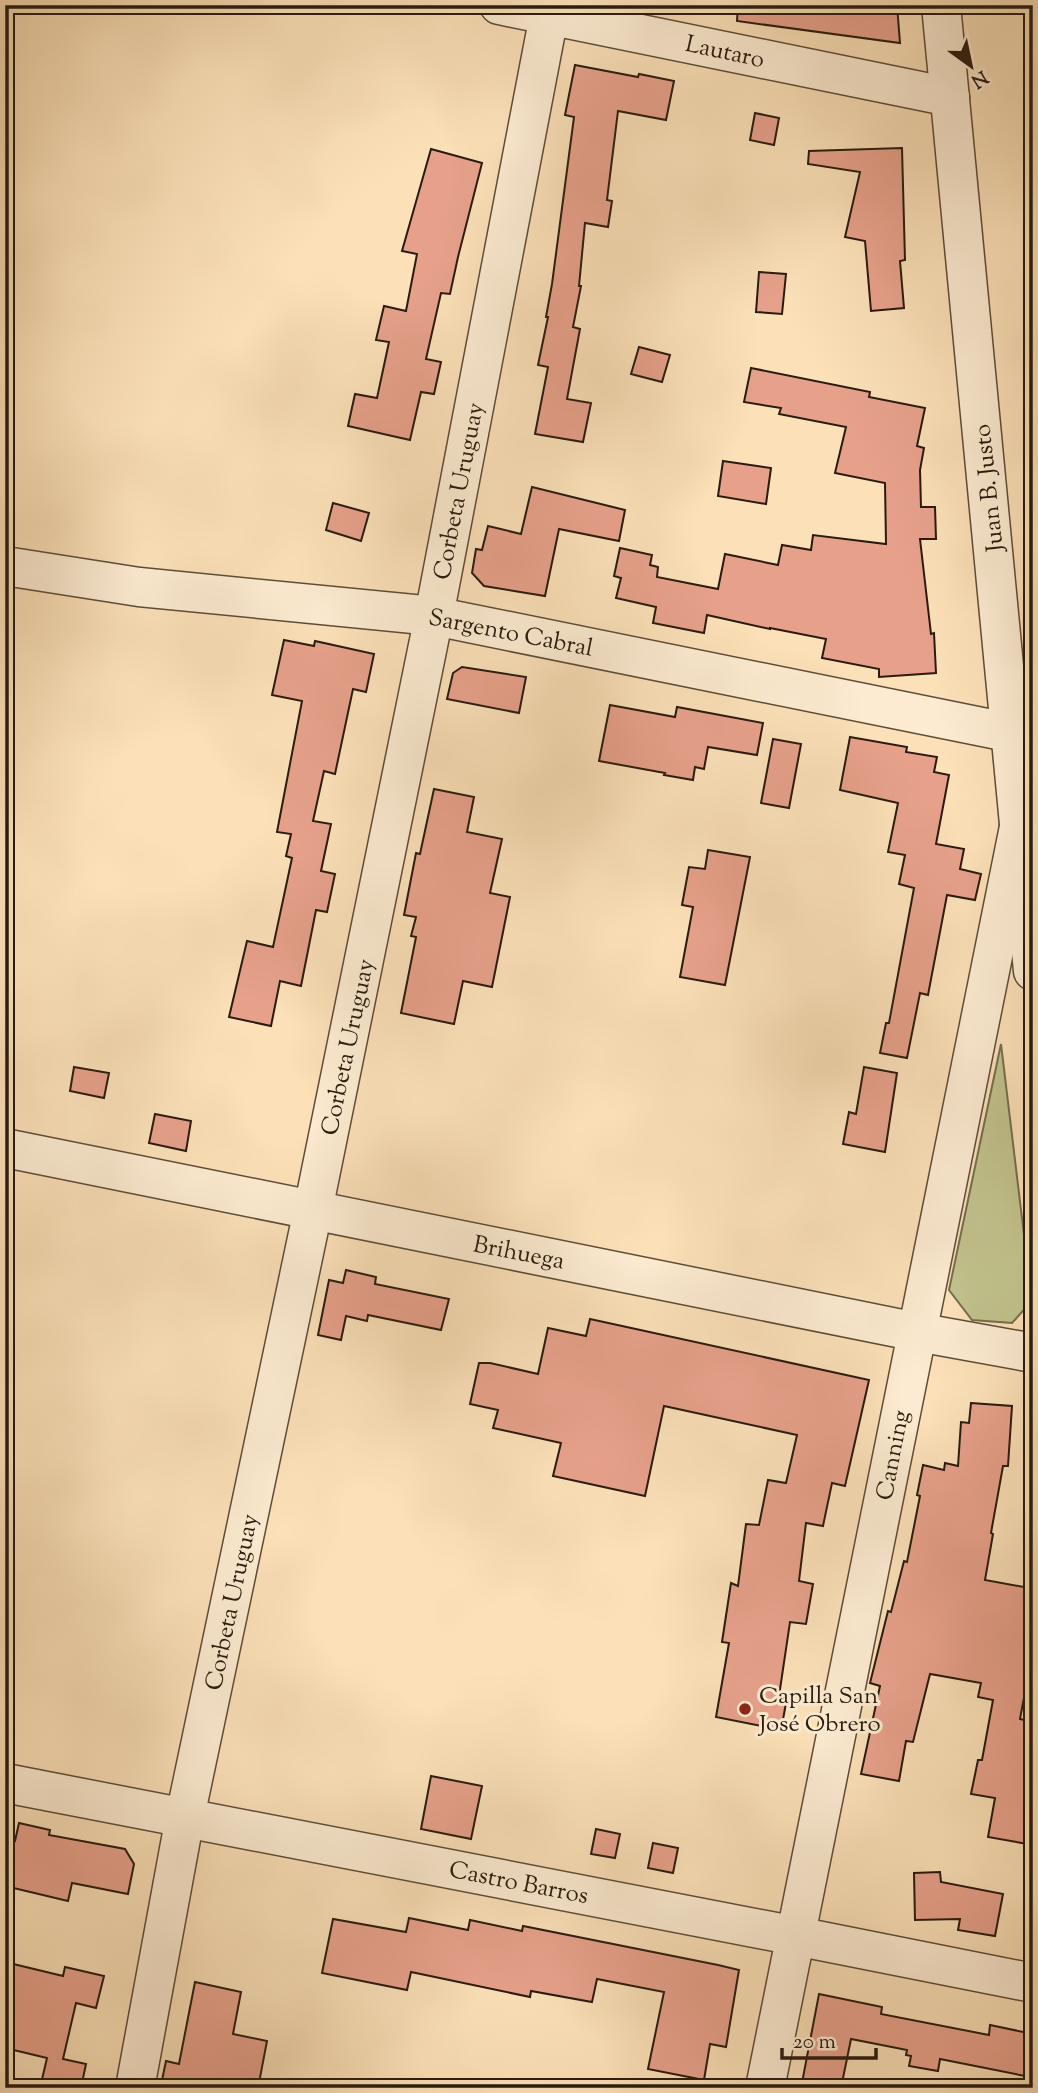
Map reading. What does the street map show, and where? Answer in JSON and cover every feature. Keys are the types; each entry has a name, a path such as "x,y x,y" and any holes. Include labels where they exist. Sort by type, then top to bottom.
{"street":[{"name":"Lautaro","path":"499,5 550,10 950,97"},
{"name":"Juan B. Justo","path":"941,5 1033,971"},
{"name":"Corbeta Uruguay","path":"135,2088 185,1817 435,616 550,10"},
{"name":"Sargento Cabral","path":"5,566 139,587 435,616 1012,733"},
{"name":"Canning","path":"765,2088 1020,822"},
{"name":"Brihuega","path":"5,1148 1033,1353"},
{"name":"Castro Barros","path":"5,1783 1033,1983"}],"green space":[{"path":"1001,1044 1032,1301 1012,1323 972,1320 949,1290"}],"building":[{"path":"738,5 897,5 900,43 737,21"},
{"path":"575,65 674,81 666,120 618,111 607,200 612,201 608,227 585,223 581,286 573,327 580,329 567,399 591,403 583,442 535,434 548,367 538,365 548,317 574,117 565,115"},
{"path":"755,113 779,118 774,145 750,140"},
{"path":"902,148 905,260 900,261 904,308 871,311 865,241 845,237 860,172 808,164 809,151"},
{"path":"431,149 482,163 450,294 441,293 426,359 441,362 434,394 421,392 410,440 348,426 355,394 377,398 389,342 376,340 384,306 406,311 417,254 402,251"},
{"path":"759,272 786,274 782,314 756,312"},
{"path":"639,347 670,355 662,382 631,374"},
{"path":"751,368 870,392 869,397 925,408 917,446 924,448 920,470 921,507 935,507 936,539 920,539 931,634 934,633 936,673 879,677 879,669 822,658 826,639 707,615 704,633 653,623 656,607 616,598 621,578 614,576 620,548 652,555 650,565 658,567 657,577 718,589 725,554 778,565 782,545 811,550 813,535 886,544 885,483 835,473 846,427 779,414 781,408 744,402"},
{"path":"723,461 771,468 766,504 718,496"},
{"path":"532,487 625,510 619,541 559,529 545,596 484,586 472,573 476,549 482,550 488,526 521,534"},
{"path":"333,503 369,513 361,541 326,530"},
{"path":"284,640 314,646 315,641 374,654 366,692 353,689 335,774 324,771 313,821 331,824 321,871 335,874 327,912 316,910 301,986 280,981 271,1026 229,1017 247,941 273,947 292,858 286,856 291,834 277,832 302,701 272,695"},
{"path":"462,667 526,677 519,713 447,699 453,673"},
{"path":"610,705 675,717 677,707 763,723 757,755 708,747 704,769 695,767 693,780 599,761"},
{"path":"850,737 907,747 906,752 937,757 934,772 949,775 936,844 964,849 960,869 981,874 975,900 947,895 928,995 920,993 907,1058 880,1053 886,1023 889,1023 914,888 899,884 905,855 888,852 898,803 840,790"},
{"path":"773,739 801,744 789,808 761,803"},
{"path":"434,789 474,797 467,832 502,839 490,893 510,897 492,987 463,981 454,1024 401,1013 416,937 411,936 416,917 404,915 416,853 420,854"},
{"path":"708,850 750,857 725,985 680,977 693,907 682,905 689,867 705,869"},
{"path":"74,1067 109,1073 104,1098 70,1091"},
{"path":"864,1067 897,1073 885,1152 843,1144 849,1112 856,1114"},
{"path":"155,1114 191,1121 186,1151 149,1143"},
{"path":"346,1270 376,1277 375,1284 449,1299 441,1330 368,1315 367,1321 346,1316 341,1340 318,1335 329,1280 343,1283"},
{"path":"590,1319 869,1380 845,1486 832,1483 823,1526 806,1523 799,1581 813,1584 806,1624 790,1622 779,1696 787,1698 781,1730 716,1717 729,1643 722,1642 731,1583 738,1586 746,1524 759,1525 768,1480 786,1483 797,1435 664,1406 645,1496 553,1476 561,1443 493,1428 498,1410 470,1404 479,1363 538,1374 548,1328 586,1336"},
{"path":"971,1403 1012,1406 1008,1466 1003,1466 985,1580 1024,1587 1033,1675 1028,1676 1020,1719 1033,1722 1033,1756 1025,1797 1033,1798 1033,1845 988,1837 995,1798 971,1794 978,1760 982,1760 993,1700 978,1697 981,1683 930,1674 913,1742 906,1741 899,1781 861,1774 880,1686 870,1683 888,1611 891,1612 904,1561 907,1562 923,1465 944,1470 945,1463 958,1466 961,1422 969,1423"},
{"path":"431,1776 482,1786 471,1839 421,1829"},
{"path":"19,1823 50,1830 49,1835 125,1849 134,1864 128,1894 72,1883 68,1901 5,1886 5,1838 15,1841"},
{"path":"596,1829 620,1834 615,1858 591,1854"},
{"path":"653,1843 678,1848 673,1873 648,1868"},
{"path":"940,1872 941,1882 1003,1894 995,1936 958,1930 960,1919 915,1920 914,1873"},
{"path":"409,1918 468,1930 470,1920 522,1931 523,1926 739,1970 726,2047 710,2044 704,2080 648,2069 664,1992 597,1979 592,2002 531,1991 530,1997 411,1972 407,1990 322,1973 333,1919 406,1932"},
{"path":"5,1962 63,1976 65,1967 104,1976 96,2008 76,2003 63,2059 86,2064 81,2088 40,2088 47,2058 5,2048"},
{"path":"195,1982 241,1992 233,2034 267,2041 258,2088 174,2088 161,2085 166,2061 179,2064"},
{"path":"819,1994 882,2007 881,2014 989,2035 990,2025 1033,2034 1030,2077 940,2059 938,2071 909,2066 911,2056 906,2055 907,2050 851,2039 841,2088 801,2088"}],"place":[{"name":"Capilla San José Obrero","path":"745,1709"}]}
